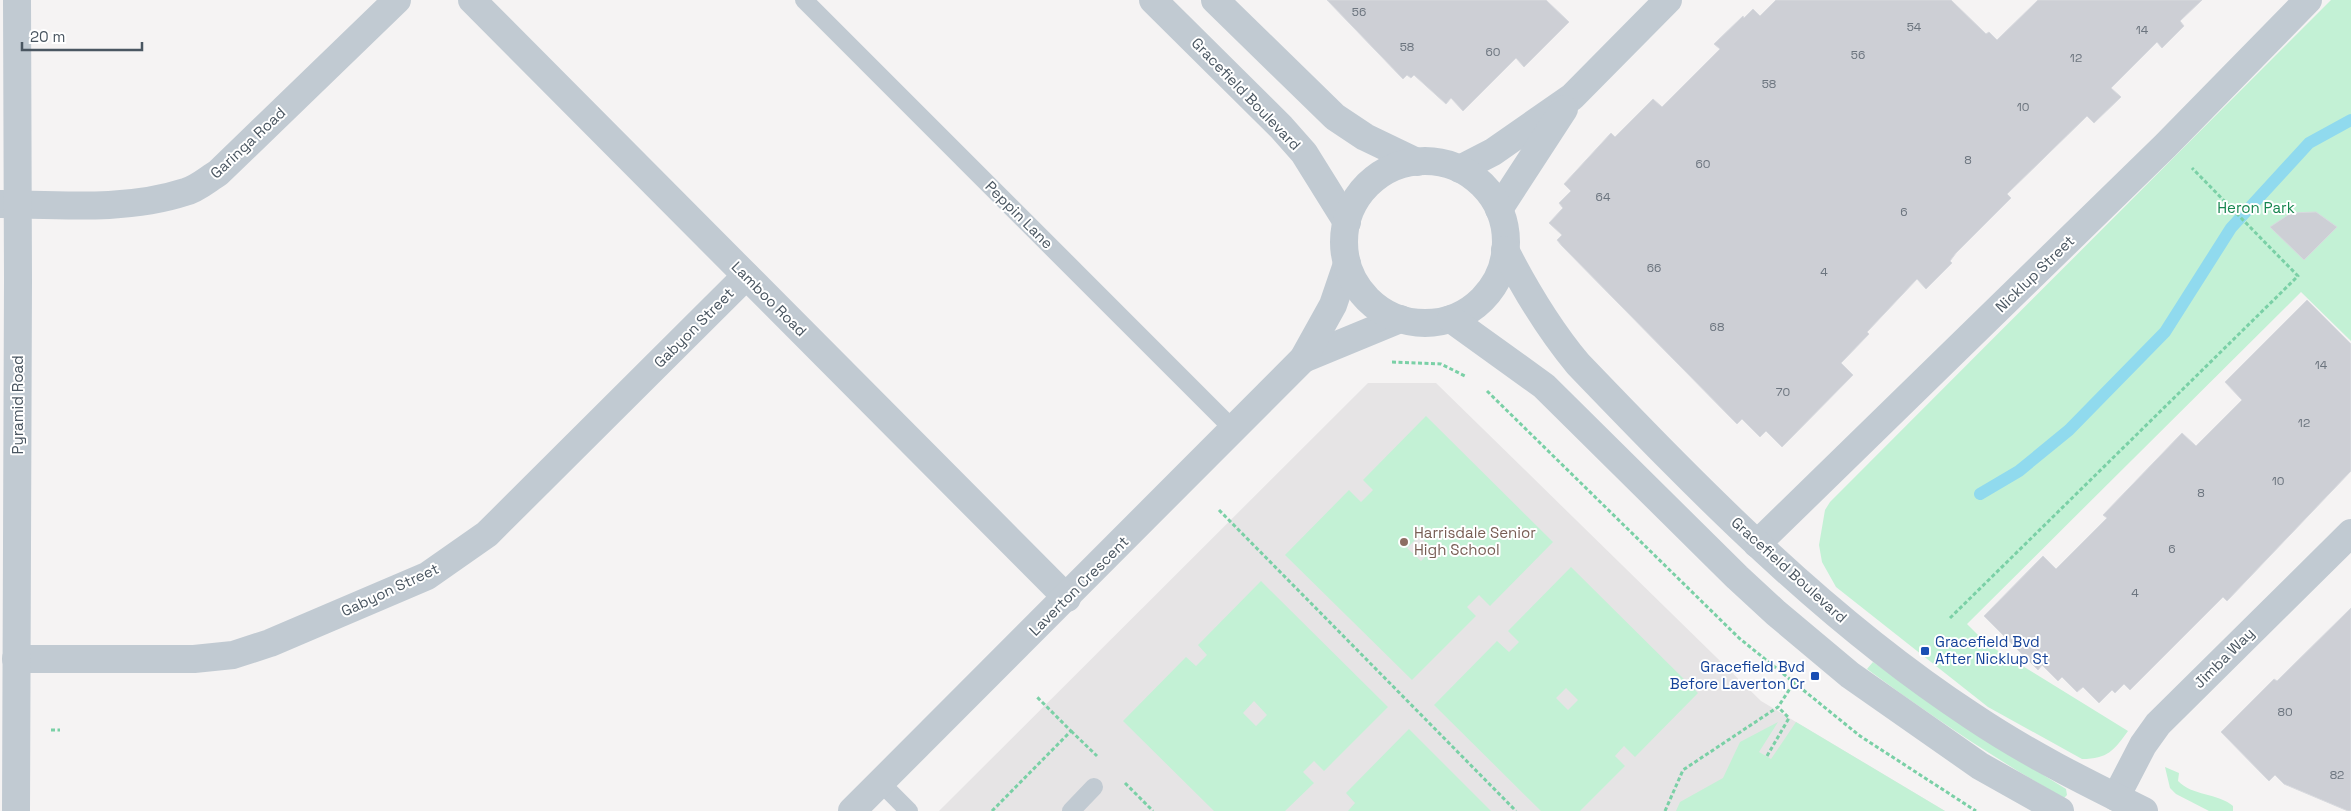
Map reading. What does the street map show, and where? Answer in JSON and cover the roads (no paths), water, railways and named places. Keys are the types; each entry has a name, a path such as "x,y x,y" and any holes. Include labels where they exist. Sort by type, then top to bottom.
{"street":[{"name":"Pyramid Road","path":"16,811 16,659 9,204 17,0"},
{"name":"Garinga Road","path":"9,204 96,204 148,201 187,192 218,173 397,0"},
{"name":"Lamboo Road","path":"472,0 1067,598"},
{"name":"Gracefield Boulevard","path":"1153,0 1304,153 1347,222"},
{"path":"1216,0 1335,117 1366,137 1417,162"},
{"path":"1460,169 1494,152 1572,97 1668,0"},
{"name":"Nicklup Street","path":"1758,544 2165,146 2308,0"},
{"path":"1499,209 1572,97"},
{"path":"1433,161 1460,169 1476,179 1489,192 1499,209 1505,232 1505,250 1498,278 1486,296 1470,310 1451,319 1425,323 1400,319 1376,307 1359,288 1347,264 1344,245 1347,222 1351,208 1364,189 1381,173 1406,163 1433,161"},
{"name":"Gracefield Boulevard","path":"1505,250 1526,292 1560,342 1578,364 1758,544 1836,615 1936,692 2046,762 2144,811"},
{"name":"Laverton Crescent","path":"852,811 1067,598 1303,359 1333,305 1347,264"},
{"name":"Gabyon Street","path":"16,659 194,659 233,654 270,643 427,576 487,534 746,276"},
{"name":"Laverton Crescent","path":"1303,359 1400,319"},
{"path":"1451,319 1544,386 1737,577 1776,613 1850,675 1980,766 2060,811"},
{"name":"Jimba Way","path":"2116,797 2143,745 2158,724 2351,533"}],"lane":[{"name":"Peppin Lane","path":"804,0 1234,430"},
{"path":"881,783 909,811"},
{"path":"1071,811 1094,787"}],"waterway":[{"path":"1980,494 2019,471 2069,430 2165,332 2231,228 2309,143 2351,120"}],"place":[{"name":"Harrisdale Senior High School","path":"1404,542"},
{"name":"Gracefield Bvd After Nicklup St","path":"1925,651"},
{"name":"Gracefield Bvd Before Laverton Cr","path":"1815,676"}],"park label":[{"name":"Heron Park","path":"2256,208"}]}
